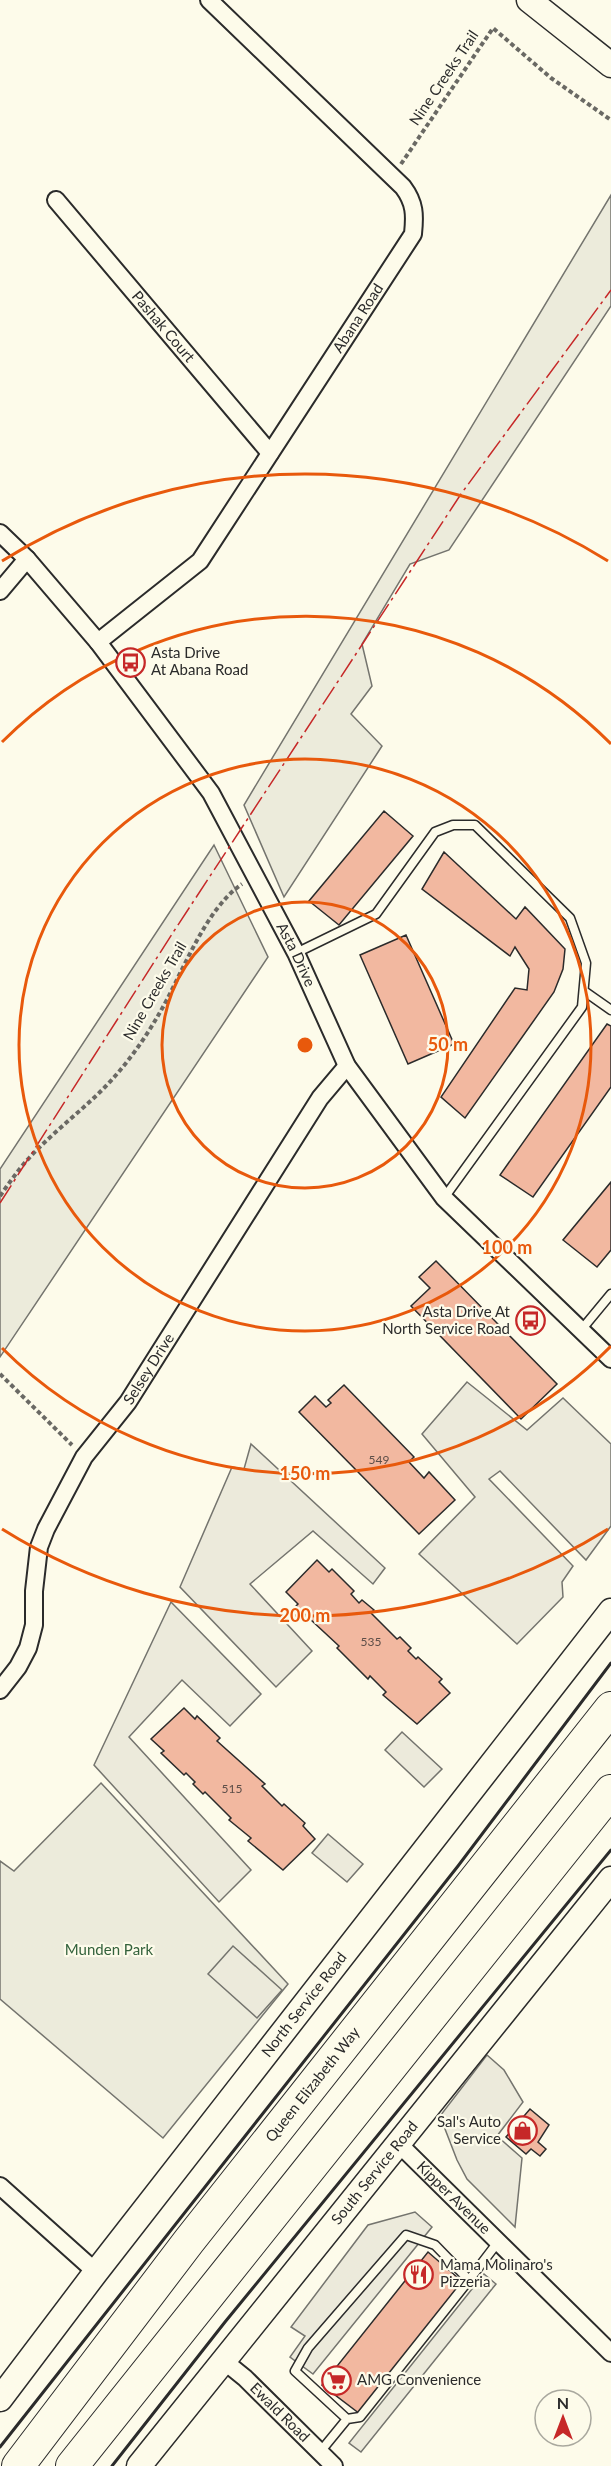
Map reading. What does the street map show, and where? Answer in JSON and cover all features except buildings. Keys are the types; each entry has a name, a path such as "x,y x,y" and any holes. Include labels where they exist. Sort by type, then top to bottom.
{"highway":[{"name":"Queen Elizabeth Way","path":"18,2466 189,2241 611,1708"},
{"path":"72,2466 611,1791"}],"street":[{"name":"Abana Road","path":"98,642 200,561 412,234 415,220 413,203 403,187 209,0"},
{"path":"529,0 611,65"},
{"name":"Pashak Court","path":"57,200 270,453"},
{"name":"Asta Drive","path":"0,533 27,559 98,642 211,793 296,953 347,1066 444,1198 611,1359"},
{"path":"0,591 27,559"},
{"name":"Selsey Drive","path":"0,1690 18,1668 28,1648 34,1625 34,1591 39,1547 84,1457 128,1402 320,1098 347,1066"},
{"name":"North Service Road","path":"0,2399 96,2272 611,1611"},
{"name":"South Service Road","path":"140,2466 611,1879"},
{"name":"Kipper Avenue","path":"398,2143 611,2353"},
{"path":"0,2186 96,2272"},
{"name":"Ewald Road","path":"224,2361 334,2466"}],"lane":[{"path":"296,953 376,914 435,832 453,825 475,825 570,918 586,963 582,1007 444,1198"},
{"path":"584,991 611,1010"},
{"path":"582,1329 611,1294"},
{"path":"347,2419 295,2371 308,2348 398,2244 406,2235 435,2245 469,2280"},
{"path":"320,2452 347,2419 360,2417 498,2242"}],"path":[{"name":"Nine Creeks Trail","path":"392,177 493,28 550,78 611,120"},
{"name":"Nine Creeks Trail","path":"0,1196 22,1165 100,1092 137,1048 160,1013 191,952 214,915 233,890 255,875"},
{"path":"0,1374 84,1457"}],"green space":[{"path":"611,195 611,306 449,550 410,564 362,644 372,686 351,714 382,746 284,897 244,805"},
{"path":"214,845 268,957 0,1357 0,1169"},
{"name":"Munden Park","path":"101,1783 288,1984 163,2138 0,1999 0,1861 14,1871"}],"shaded area":[{"path":"467,1382 527,1430 563,1398 611,1444 611,1526 586,1560 500,1471 489,1479 573,1566 562,1582 563,1597 517,1644 419,1554 475,1497 422,1434"},
{"path":"251,1444 385,1568 373,1584 313,1531 250,1584 312,1651 276,1687 180,1587 232,1467 244,1469"},
{"path":"171,1602 261,1694 230,1726 182,1680 129,1737 251,1870 219,1902 94,1765"},
{"path":"402,1732 442,1769 424,1787 385,1750"},
{"path":"328,1834 363,1864 347,1882 312,1853"},
{"path":"233,1946 282,1990 257,2018 208,1974"},
{"path":"487,2055 504,2070 523,2102 497,2136 522,2158 515,2227 467,2179 440,2116"},
{"path":"415,2212 432,2227 313,2374 290,2357 305,2336 291,2327 368,2225"},
{"path":"484,2274 496,2284 361,2452 349,2443"}],"wall":[{"path":"0,2447 458,1866 611,1663"},
{"path":"112,2466 225,2322 611,1850"}],"power":[{"path":"0,1203 174,931 461,494 611,290"}],"place":[{"name":"Asta Drive At Abana Road","path":"130,662"},
{"name":"Asta Drive At North Service Road","path":"531,1321"},
{"name":"Sal's Auto Service","path":"522,2131"},
{"name":"Mama Molinaro's Pizzeria","path":"419,2274"},
{"name":"AMG Convenience","path":"336,2380"}]}
